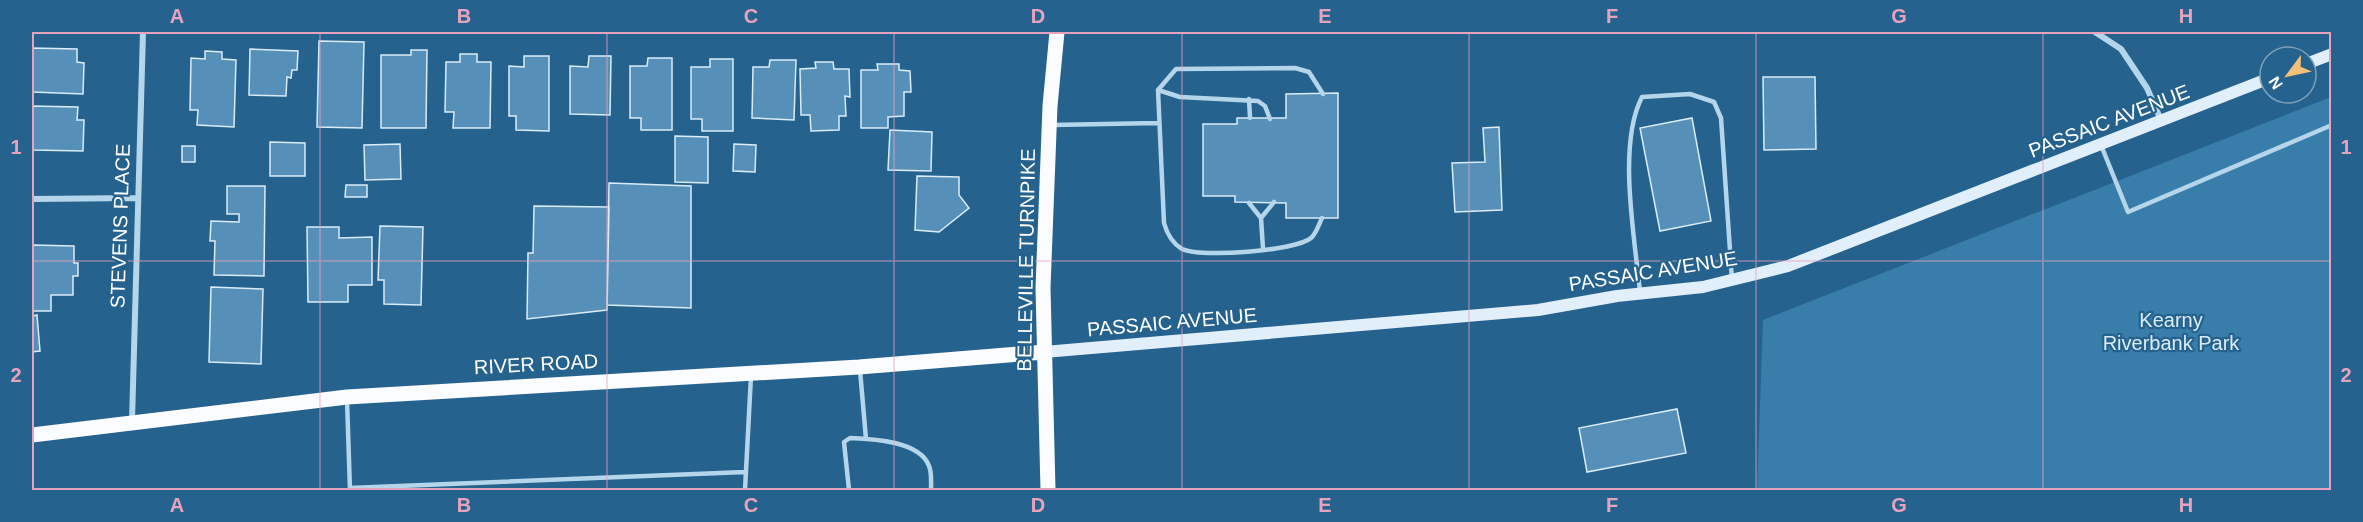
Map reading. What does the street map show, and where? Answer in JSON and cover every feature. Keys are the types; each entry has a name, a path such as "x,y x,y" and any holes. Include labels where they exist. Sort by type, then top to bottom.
{"main road":[{"name":"BELLEVILLE TURNPIKE","path":"1048,490 1043,288 1050,125 1057,32"},
{"name":"PASSAIC AVENUE","path":"1044,352 1538,310 1703,287 1788,266 2258,83"},
{"name":"RIVER ROAD","path":"32,435 132,421 346,397 860,368 1044,352"}],"street":[{"name":"STEVENS PLACE","path":"132,421 143,32"},
{"path":"2095,32 2121,49 2147,88 2162,121"},
{"path":"32,199 137,198"}],"lane":[{"path":"1322,218 1312,238 1295,247 1199,254 1176,245 1164,223 1158,90 1176,69 1295,68 1309,72 1317,81 1323,94"},
{"path":"1158,90 1180,97 1250,99 1265,106 1270,119"},
{"path":"1641,294 1628,172 1634,111 1642,98 1690,94 1714,102 1721,118 1732,280"},
{"path":"1250,99 1250,118"},
{"path":"1050,125 1158,123"},
{"path":"2101,145 2128,212 2331,125"},
{"path":"1261,218 1274,202"},
{"path":"1249,203 1261,218 1263,249"},
{"path":"860,368 866,439"},
{"path":"745,490 751,374"},
{"path":"346,397 350,489 745,472"},
{"path":"849,490 844,442 850,438 898,445 922,456 930,467 931,490"}],"green space":[{"name":"Kearny Riverbank Park","path":"2331,97 2331,490 1757,490 1763,320 2311,105 2318,105 2318,102"}],"building":[{"path":"319,41 364,42 362,128 317,127"},
{"path":"32,48 77,49 77,62 84,63 83,94 32,92"},
{"path":"250,49 298,51 297,70 292,70 291,78 287,77 286,96 249,95"},
{"path":"411,50 427,50 426,128 381,128 381,55 411,55"},
{"path":"205,51 222,52 222,59 236,60 234,127 197,125 198,110 190,110 191,58 205,59"},
{"path":"460,54 477,54 477,62 491,62 490,128 453,128 454,112 445,112 446,62 460,62"},
{"path":"524,56 549,56 549,131 516,130 516,116 509,116 509,66 524,67"},
{"path":"589,56 611,56 610,115 570,114 570,66 588,67"},
{"path":"648,58 672,58 672,130 641,130 641,118 630,118 630,66 647,66"},
{"path":"710,59 733,59 733,131 702,131 702,119 691,119 691,67 710,67"},
{"path":"770,60 796,60 794,120 752,118 753,67 769,67"},
{"path":"815,62 833,62 834,69 849,69 850,97 845,96 846,116 839,116 839,130 811,131 810,115 801,115 800,69 816,68"},
{"path":"877,64 899,64 899,70 910,71 911,92 904,92 904,116 888,117 888,128 861,128 861,70 878,70"},
{"path":"1763,77 1815,77 1816,149 1764,150"},
{"path":"1338,93 1338,218 1286,218 1286,203 1235,202 1235,196 1203,196 1203,124 1237,124 1237,118 1286,118 1286,94"},
{"path":"32,106 78,107 77,120 84,120 83,151 32,150"},
{"path":"1692,118 1711,221 1660,231 1640,128"},
{"path":"1499,127 1502,210 1455,212 1452,163 1485,162 1483,128"},
{"path":"890,130 932,132 931,171 888,170"},
{"path":"675,136 708,137 708,183 675,182"},
{"path":"270,142 305,143 305,176 270,176"},
{"path":"400,144 401,179 365,180 364,145"},
{"path":"734,144 756,145 755,172 733,171"},
{"path":"182,146 195,146 195,162 182,162"},
{"path":"917,176 959,177 959,195 969,208 939,232 915,230"},
{"path":"609,183 691,186 691,308 607,305"},
{"path":"346,185 367,185 367,197 345,197"},
{"path":"227,186 265,186 264,276 214,275 215,241 210,241 211,221 239,222 239,214 227,214"},
{"path":"534,206 609,207 607,310 527,319 528,253 533,253"},
{"path":"380,226 423,227 421,305 384,304 384,280 378,280"},
{"path":"307,227 339,227 339,238 372,237 372,285 348,285 348,302 308,302"},
{"path":"32,245 74,246 74,263 78,263 78,276 73,276 73,295 51,295 51,311 32,311"},
{"path":"211,287 263,289 261,364 209,362"},
{"path":"37,315 40,351 32,352 32,316"},
{"path":"1677,409 1686,453 1587,472 1579,428"}]}
